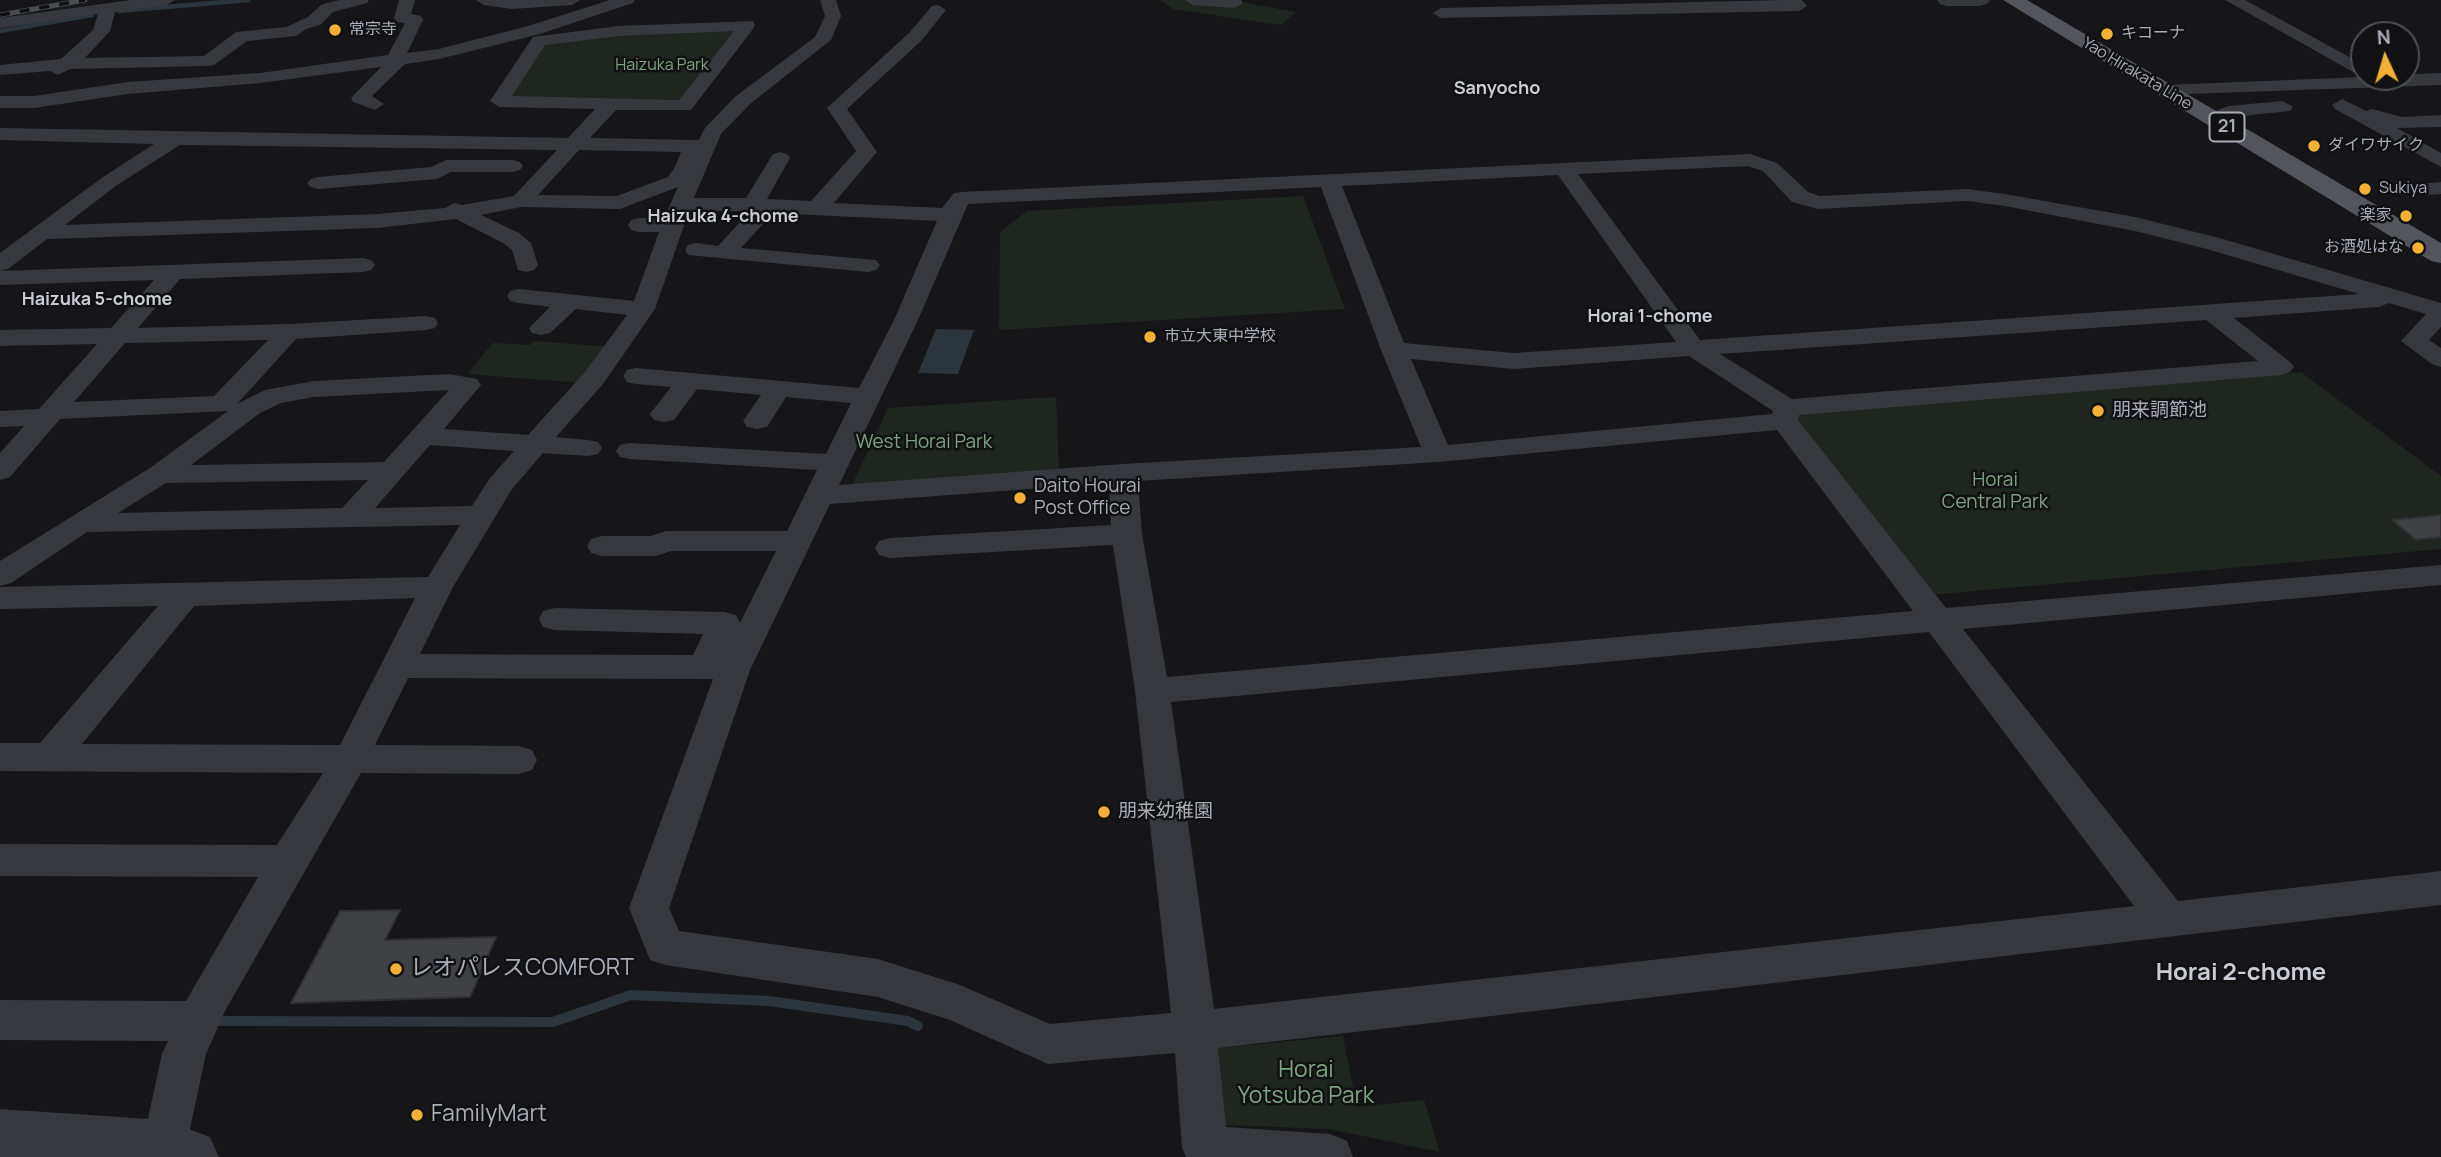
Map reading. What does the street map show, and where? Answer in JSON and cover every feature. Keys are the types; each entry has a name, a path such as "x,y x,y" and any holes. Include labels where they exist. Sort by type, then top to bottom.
{"main road":[{"name":"Yao Hirakata Line","path":"2013,0 2441,255"}],"street":[{"path":"2,18 55,0"},
{"path":"2,18 105,4 167,0"},
{"path":"0,70 68,64 208,61 242,36 290,32 300,25 314,21 327,8 361,0"},
{"path":"375,104 363,102 360,98 397,61 415,20 402,18 407,0"},
{"path":"484,0 512,4 546,4 572,0"},
{"path":"0,101 34,102 128,88 260,78 397,61 539,32 627,0"},
{"path":"1193,0 1235,3"},
{"path":"1441,13 1550,6 1799,6 1792,0"},
{"path":"1947,0 1980,0"},
{"path":"2233,0 2350,64"},
{"path":"0,1137 172,1154 184,1054 214,988 351,758 437,587 500,484 602,368 643,309 699,146 733,110 822,40 833,16 833,1"},
{"path":"0,101 68,64 101,31 105,4"},
{"path":"539,32 747,25 684,106 499,101 539,32 546,4"},
{"path":"817,208 867,152 837,108 915,37 914,26 939,10"},
{"path":"2420,79 2441,79"},
{"path":"2166,91 2350,81"},
{"path":"0,122 34,102"},
{"path":"2340,107 2396,103"},
{"path":"318,183 437,173 446,166 555,165 578,156 610,105"},
{"path":"2213,119 2228,112 2248,109 2302,107"},
{"path":"2340,107 2409,123 2441,140"},
{"path":"2340,107 2441,161"},
{"path":"2409,123 2441,121"},
{"path":"0,134 578,156 699,146"},
{"path":"0,264 110,181 176,139"},
{"path":"724,253 760,205 780,158"},
{"path":"719,667 798,541 906,320 955,204 961,198 1750,160 1770,167 1800,197 1818,203 1967,195 2005,200 2175,234 2398,298 2441,312 2414,341 2441,359"},
{"path":"521,201 555,165"},
{"path":"659,167 691,168"},
{"path":"40,233 449,220 521,201 620,203 676,181 691,168"},
{"path":"1563,168 1693,348 1785,414 1937,621 2168,919"},
{"path":"437,173 445,179 449,220"},
{"path":"1329,179 1394,350 1438,454"},
{"path":"639,225 677,215 760,205 817,208 836,219 951,215"},
{"path":"449,220 512,238 523,248 526,265"},
{"path":"253,270 296,223"},
{"path":"696,250 868,265"},
{"path":"0,278 363,265"},
{"path":"1,468 173,272"},
{"path":"519,296 643,309"},
{"path":"1394,350 1514,361 2398,298"},
{"path":"541,328 571,301"},
{"path":"820,496 1123,473 1438,454 1785,414 2281,368 2213,313"},
{"path":"0,338 289,332 426,323"},
{"path":"0,419 222,404 289,332"},
{"path":"636,376 869,397"},
{"path":"664,414 690,381"},
{"path":"0,576 160,474 250,407 288,392 449,382 468,385 349,519"},
{"path":"757,421 778,389"},
{"path":"425,436 588,448"},
{"path":"638,459 727,469 836,463"},
{"path":"160,474 393,471"},
{"path":"1123,473 1127,534 1152,691 1195,1031 1205,1148 1332,1157"},
{"path":"80,523 479,515"},
{"path":"890,548 1127,534"},
{"path":"602,546 656,546 666,541 798,541"},
{"path":"1152,691 2441,575"},
{"path":"0,598 437,587"},
{"path":"50,757 185,595"},
{"path":"551,666 565,619 724,623 719,667 649,908 666,947 878,978 960,1004 1048,1044 1195,1031 2441,888"},
{"path":"398,666 719,667"},
{"path":"0,757 519,760"},
{"path":"0,860 288,861"},
{"path":"0,1020 199,1021"}],"green space":[{"path":"1160,0 1238,0 1296,12 1281,25 1173,9"},
{"name":"Haizuka Park","path":"742,27 679,102 508,101 541,42 617,33"},
{"path":"1303,196 1345,309 999,330 1000,232 1027,211"},
{"path":"534,341 612,347 583,383 467,374 493,343 530,345"},
{"name":"Horai Central Park","path":"2301,372 2441,476 2441,549 1930,595 1794,419 1795,411"},
{"name":"West Horai Park","path":"1056,397 1059,471 851,487 888,408"},
{"name":"Horai Yotsuba Park","path":"1343,1036 1357,1107 1424,1100 1440,1152 1329,1129 1224,1125 1209,1049"}],"shaded area":[{"path":"936,329 974,330 958,374 918,373"}],"building":[{"path":"2441,515 2441,537 2416,540 2392,520"},
{"name":"レオパレスCOMFORT","path":"400,910 385,940 496,937 470,997 291,1003 340,911"}],"waterway":[{"path":"119,11 248,0"},
{"path":"0,31 92,15"},
{"path":"218,1021 553,1022 631,995 769,1001 908,1021 918,1026"}],"railway":[{"path":"0,15 85,0"}],"place":[{"name":"常宗寺","path":"335,30"},
{"name":"キコーナ","path":"2107,34"},
{"name":"ダイワサイク","path":"2314,146"},
{"name":"Sukiya","path":"2365,189"},
{"name":"楽家","path":"2406,216"},
{"name":"お酒処はな","path":"2418,248"},
{"name":"市立大東中学校","path":"1150,337"},
{"name":"朋来調節池","path":"2098,411"},
{"name":"Daito Hourai Post Office","path":"1020,498"},
{"name":"朋来幼稚園","path":"1104,812"},
{"name":"レオパレスCOMFORT","path":"396,969"},
{"name":"FamilyMart","path":"417,1115"}],"district":[{"name":"Sanyocho","path":"1497,89"},
{"name":"Haizuka 4-chome","path":"723,217"},
{"name":"Haizuka 5-chome","path":"97,300"},
{"name":"Horai 1-chome","path":"1650,317"},
{"name":"Horai 2-chome","path":"2241,973"}]}
